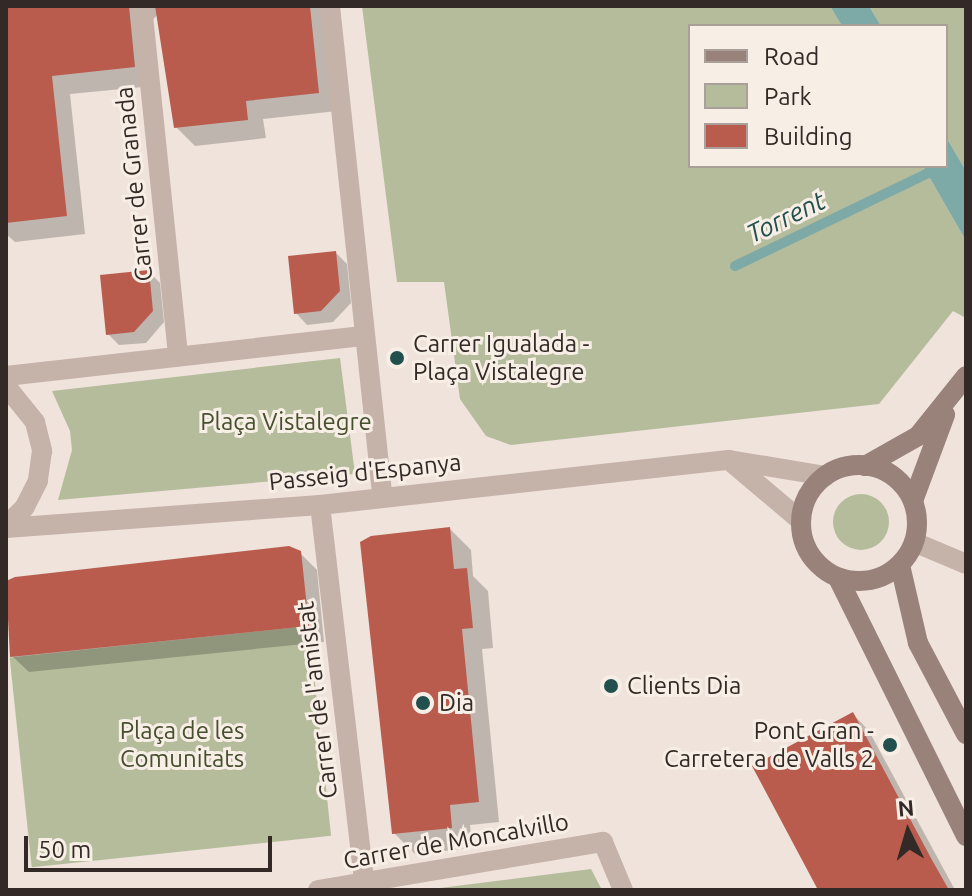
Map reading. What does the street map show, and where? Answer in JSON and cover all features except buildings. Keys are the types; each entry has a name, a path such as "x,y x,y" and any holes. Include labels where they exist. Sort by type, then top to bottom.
{"street":[{"name":"Carrer de Granada","path":"142,6 178,356"},
{"path":"330,6 382,496"},
{"path":"6,376 365,336"},
{"path":"961,383 918,436 865,466 826,476 808,495 800,520 810,555 838,578 966,836"},
{"path":"838,578 871,580 900,565 914,542 913,501 961,383"},
{"name":"Passeig d'Espanya","path":"6,386 35,422 42,451 38,481 24,508 6,527"},
{"path":"729,460 800,520"},
{"name":"Passeig d'Espanya","path":"6,527 320,505 729,460 826,476"},
{"path":"865,466 889,473 913,501"},
{"name":"Carrer de l'amistat","path":"320,505 364,888"},
{"path":"914,542 966,564"},
{"path":"900,565 918,643 966,734"},
{"name":"Carrer de Moncalvillo","path":"318,890 364,888 603,842 623,890"}],"green space":[{"path":"362,6 830,6 841,24 688,24 688,168 924,168 966,241 966,318 953,311 879,404 511,445 486,436 460,399 444,282 397,282"},
{"path":"869,6 966,6 966,171 948,140 948,24 880,24"},
{"name":"Plaça Vistalegre","path":"340,358 355,474 58,500 72,450 70,431 52,391"},
{"path":"861,494 881,502 889,522 881,542 861,550 841,542 833,522 841,502"},
{"name":"Plaça de les Comunitats","path":"309,626 331,836 32,867 10,657"},
{"path":"591,869 602,890 424,890"}],"water":[{"path":"830,6 869,6 880,24 841,24"},
{"path":"948,140 966,171 966,241 924,168 948,168"}],"waterway":[{"name":"Torrent","path":"735,266 939,168"}],"place":[{"name":"Carrer Igualada - Plaça Vistalegre","path":"397,358"},
{"name":"Clients Dia","path":"611,686"},
{"name":"Dia","path":"423,703"},
{"name":"Pont Gran - Carretera de Valls 2","path":"890,745"}]}
